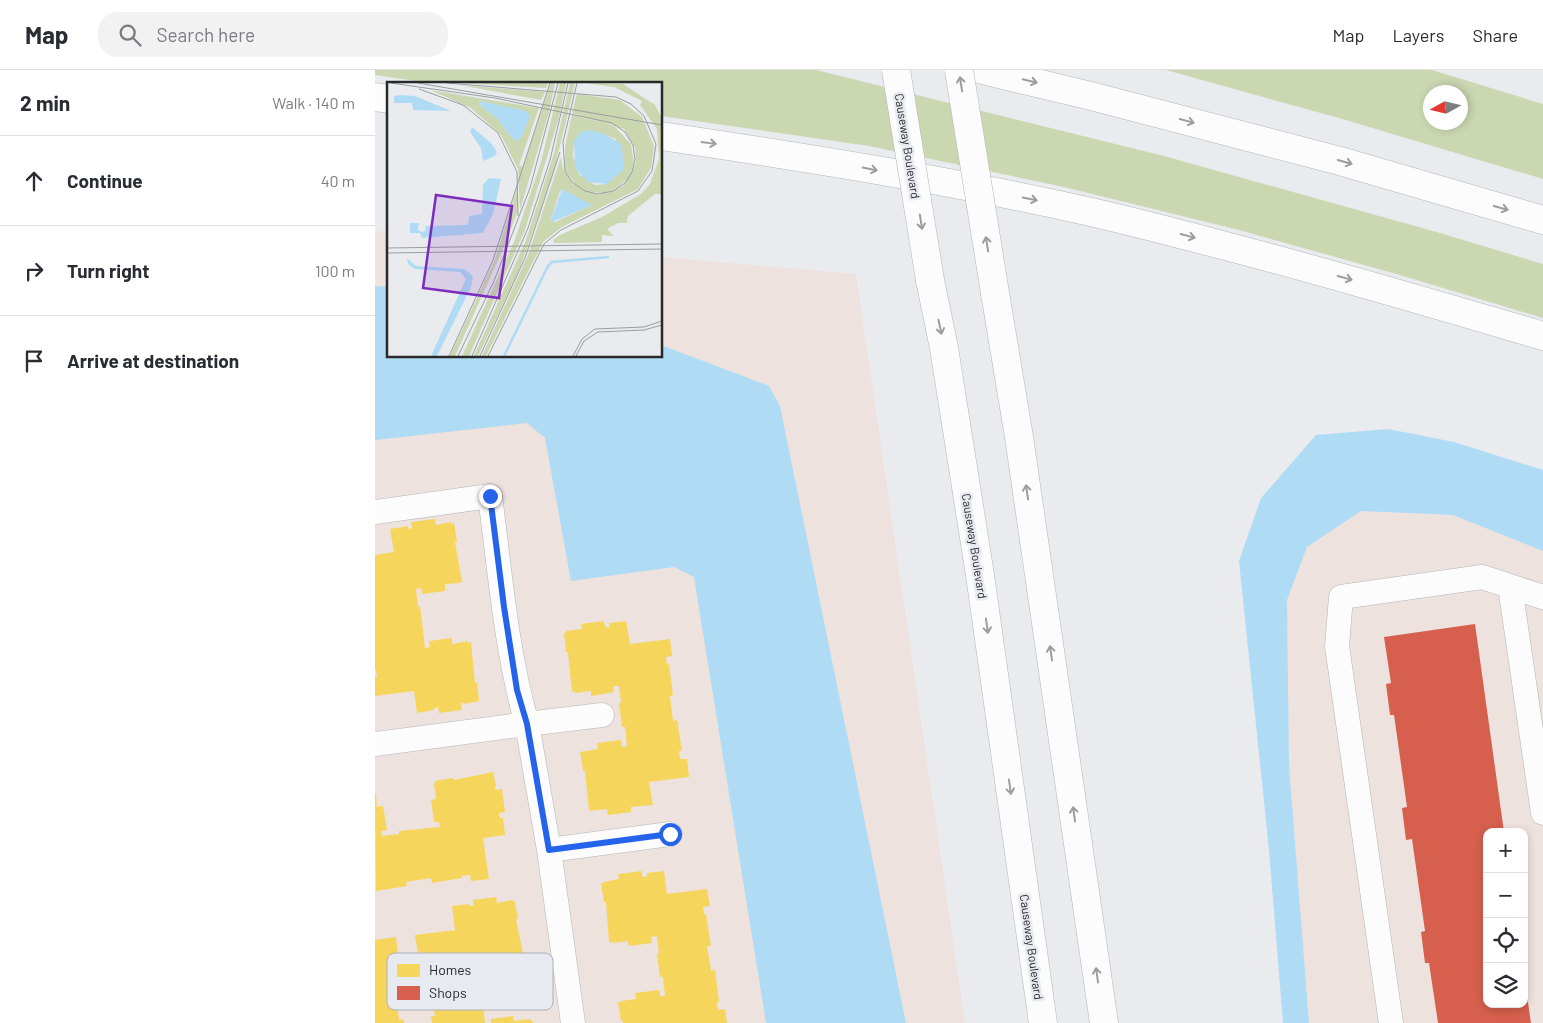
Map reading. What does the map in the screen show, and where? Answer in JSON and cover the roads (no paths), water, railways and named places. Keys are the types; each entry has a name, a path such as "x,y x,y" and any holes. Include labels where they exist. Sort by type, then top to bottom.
{"main road":[{"name":"Causeway Boulevard","path":"896,70 930,280 944,348 980,575 1043,1023"},
{"path":"959,70 1021,447 1104,1023"},
{"path":"982,70 1091,96 1340,161 1543,220"},
{"path":"663,136 822,160 1083,210 1198,238 1374,286 1543,336"}],"lane":[{"path":"375,512 490,496 517,690 527,724 549,850 573,1023"},
{"path":"1391,1023 1337,646 1341,597 1482,577 1543,597"},
{"path":"1510,586 1543,813"},
{"path":"375,744 602,715"},
{"path":"549,850 670,834"}],"water":[{"path":"375,286 387,287 387,358 663,358 663,346 769,386 780,406 906,1023 766,1023 694,577 674,567 571,581 545,438 527,423 375,440"},
{"path":"1388,429 1454,442 1543,470 1543,551 1453,515 1361,511 1307,547 1287,600 1289,765 1309,1023 1283,1023 1269,850 1239,561 1261,498 1316,435"}]}
